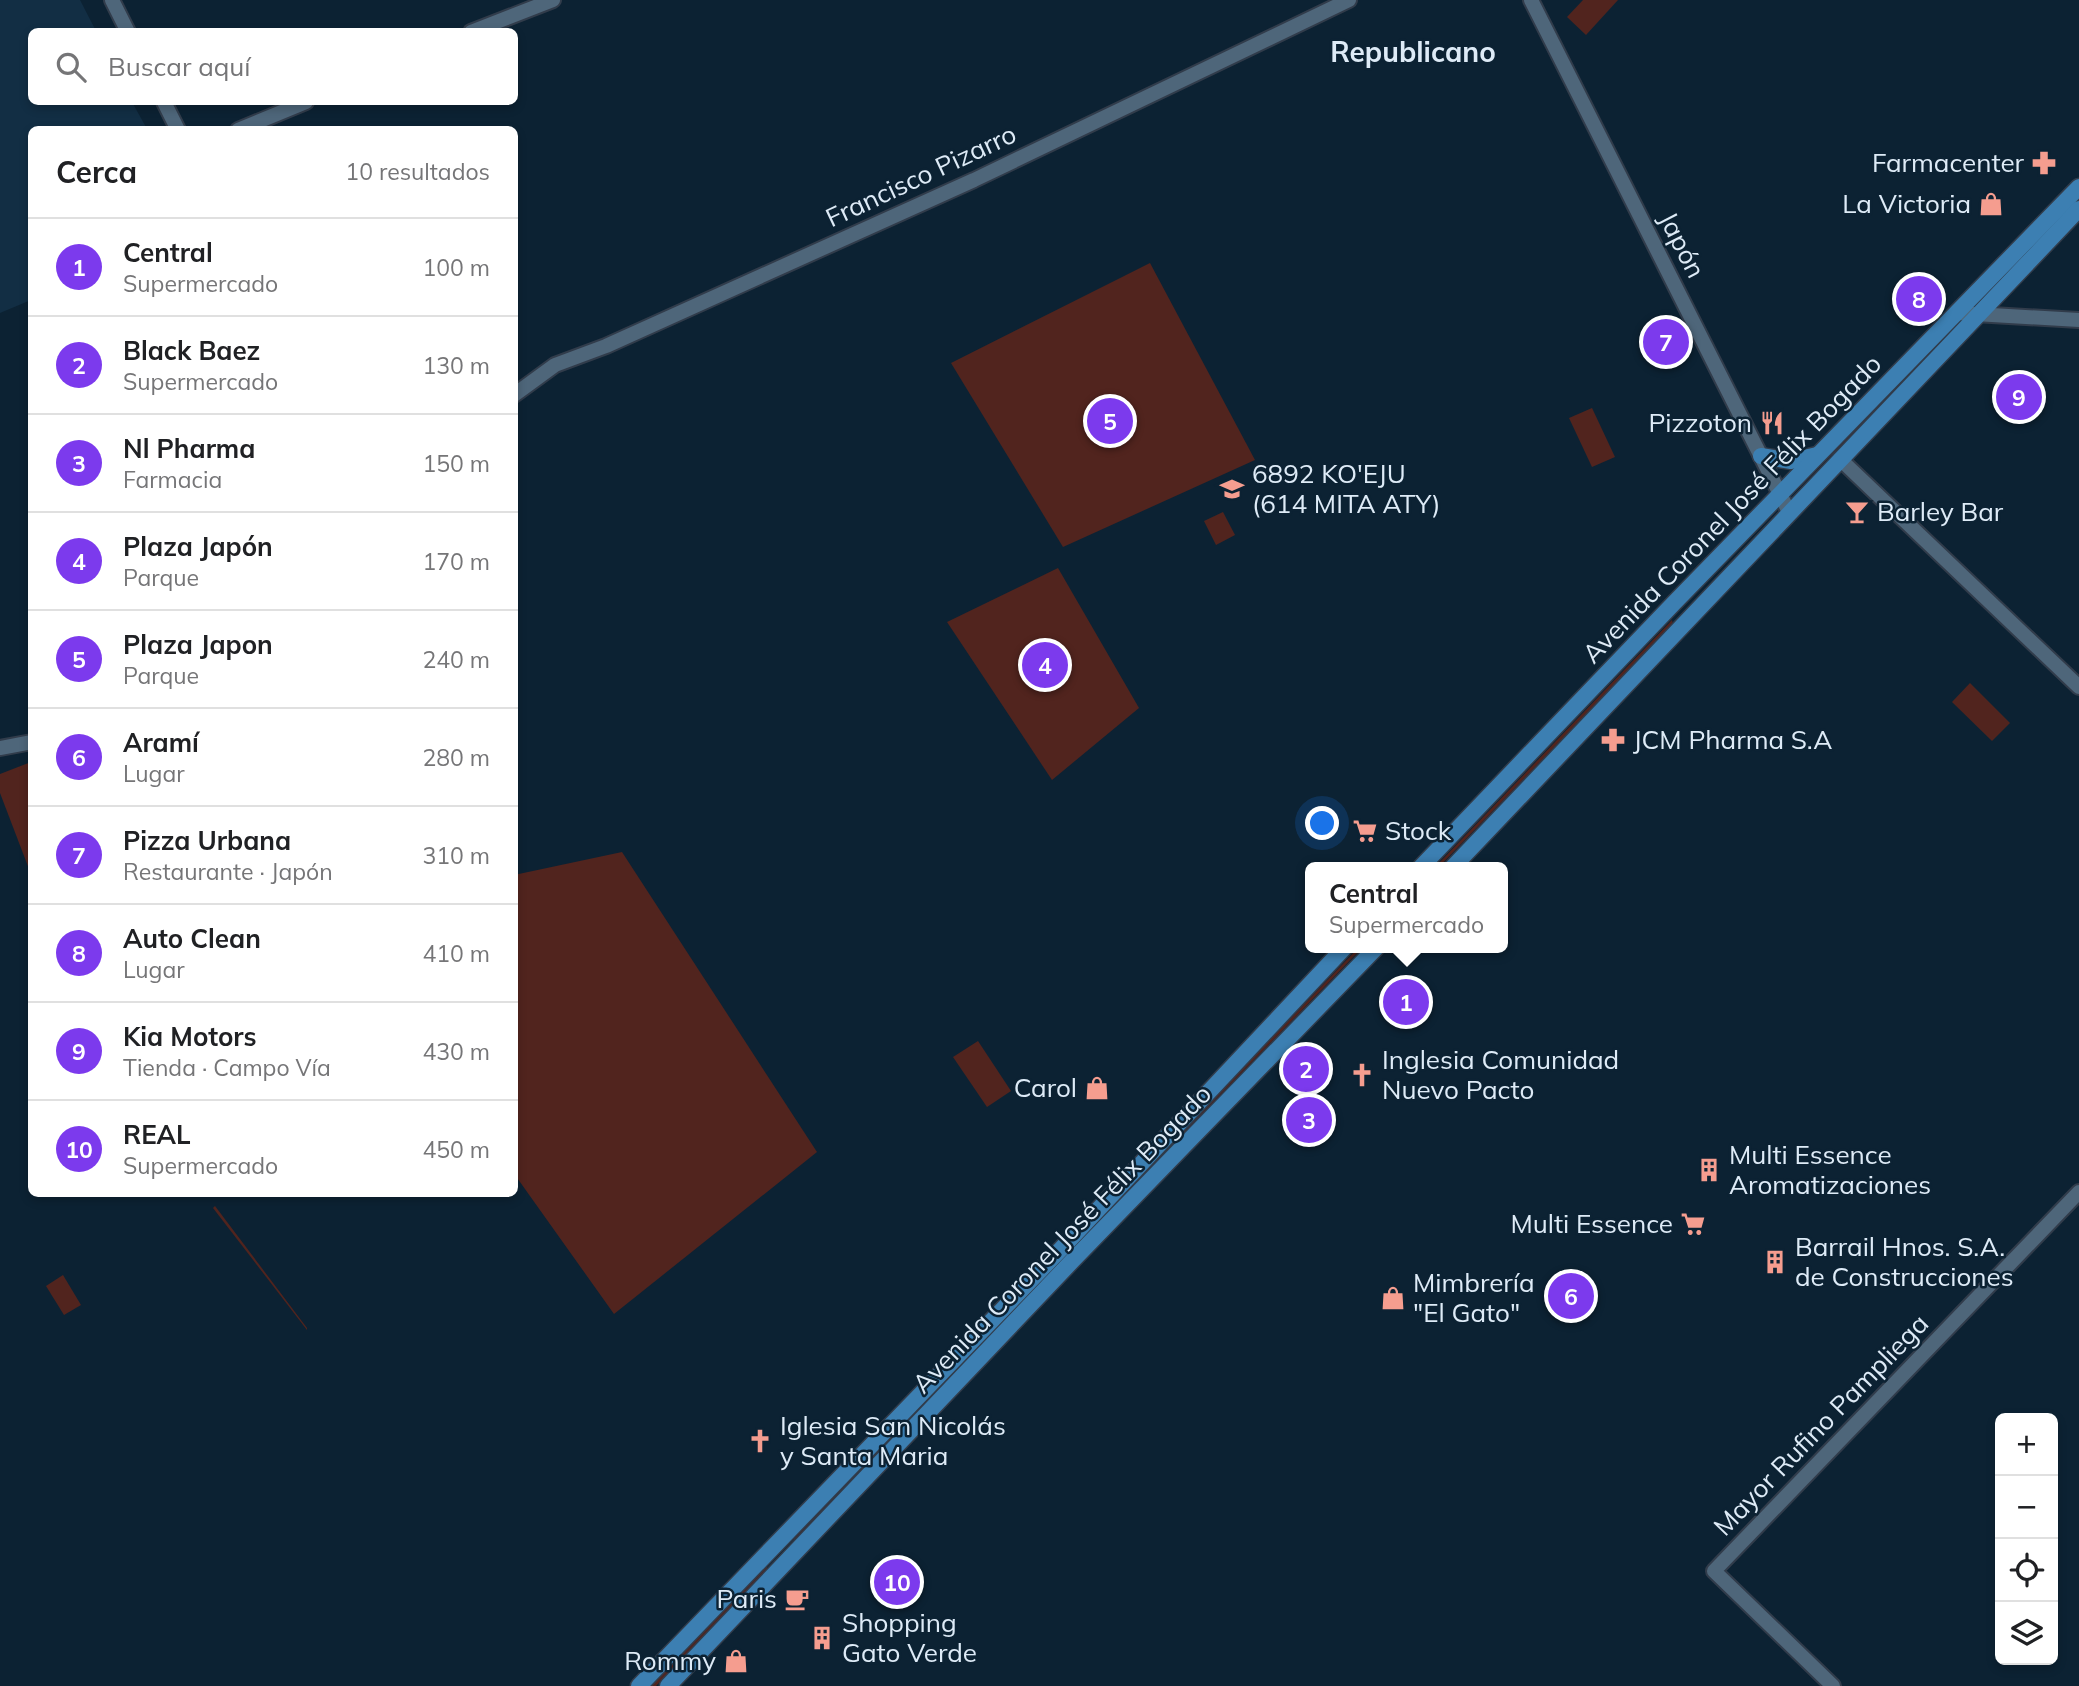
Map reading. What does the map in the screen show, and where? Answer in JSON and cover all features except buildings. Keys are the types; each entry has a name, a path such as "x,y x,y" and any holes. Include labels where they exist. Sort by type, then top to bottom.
{"main road":[{"name":"Avenida Coronel José Félix Bogado","path":"1427,862 2079,187"},
{"name":"Avenida Coronel José Félix Bogado","path":"1457,862 2079,209"},
{"path":"1760,456 1791,461 1819,455"},
{"name":"Avenida Coronel José Félix Bogado","path":"639,1686 951,1363 1339,953"},
{"name":"Avenida Coronel José Félix Bogado","path":"668,1686 1371,953"},
{"path":"951,1363 964,1375"}],"street":[{"path":"112,0 126,28"},
{"path":"481,28 553,0"},
{"name":"Francisco Pizarro","path":"518,392 555,365 599,349 974,180 1349,0"},
{"name":"Japón","path":"1531,0 1789,512"},
{"path":"166,105 176,126"},
{"path":"249,126 299,105"},
{"path":"1958,313 2079,320"},
{"path":"1840,459 2079,687"},
{"path":"0,748 28,743"},
{"name":"Mayor Rufino Pampliega","path":"1833,1686 1714,1571 2079,1192"}],"shaded area":[{"path":"0,0 80,0 94,28 28,28 28,105 134,105 145,126 28,126 28,301 0,313"},
{"path":"1583,0 1618,0 1586,35 1567,17"},
{"path":"1150,263 1255,460 1063,547 951,363"},
{"path":"1957,322 1961,324 1799,488 1800,486"},
{"path":"1592,408 1615,457 1592,467 1569,418"},
{"path":"1223,512 1235,535 1216,545 1204,521"},
{"path":"1058,568 1139,708 1052,780 947,622"},
{"path":"1672,620 1673,624 1444,862 1440,862"},
{"path":"1970,683 2010,723 1992,741 1952,702"},
{"path":"28,763 28,866 0,793 0,774"},
{"path":"622,852 817,1152 614,1314 518,1179 518,874"},
{"path":"1353,953 1357,953 1175,1142"},
{"path":"978,1041 1011,1091 987,1107 953,1057"},
{"path":"1150,1165 1152,1167 794,1540 793,1538"},
{"path":"215,1206 307,1328 307,1330 213,1208"},
{"path":"63,1275 81,1305 64,1315 46,1286"},
{"path":"767,1566 767,1570 656,1686 650,1686"}],"place":[{"name":"Farmacenter","path":"2044,163"},
{"name":"La Victoria","path":"1991,204"},
{"name":"Auto Clean","path":"1919,299"},
{"name":"Pizza Urbana","path":"1666,342"},
{"name":"Kia Motors","path":"2019,397"},
{"name":"Plaza Japon","path":"1110,421"},
{"name":"Pizzoton","path":"1772,423"},
{"name":"6892 KO'EJU (614 MITA ATY)","path":"1232,489"},
{"name":"Barley Bar","path":"1857,512"},
{"name":"Plaza Japón","path":"1045,665"},
{"name":"JCM Pharma S.A","path":"1613,740"},
{"name":"Stock","path":"1365,831"},
{"name":"Central","path":"1406,1002"},
{"name":"Black Baez","path":"1306,1069"},
{"name":"Inglesia Comunidad Nuevo Pacto","path":"1362,1075"},
{"name":"Carol","path":"1097,1088"},
{"name":"Nl Pharma","path":"1309,1120"},
{"name":"Multi Essence Aromatizaciones","path":"1709,1170"},
{"name":"Multi Essence","path":"1693,1224"},
{"name":"Barrail Hnos. S.A. de Construcciones","path":"1775,1262"},
{"name":"Aramí","path":"1571,1296"},
{"name":"Mimbrería \"El Gato\"","path":"1393,1298"},
{"name":"Iglesia San Nicolás y Santa Maria","path":"760,1441"},
{"name":"REAL","path":"897,1582"},
{"name":"Paris","path":"797,1599"},
{"name":"Shopping Gato Verde","path":"822,1638"},
{"name":"Rommy","path":"736,1661"}],"district":[{"name":"Republicano","path":"1413,52"}]}
